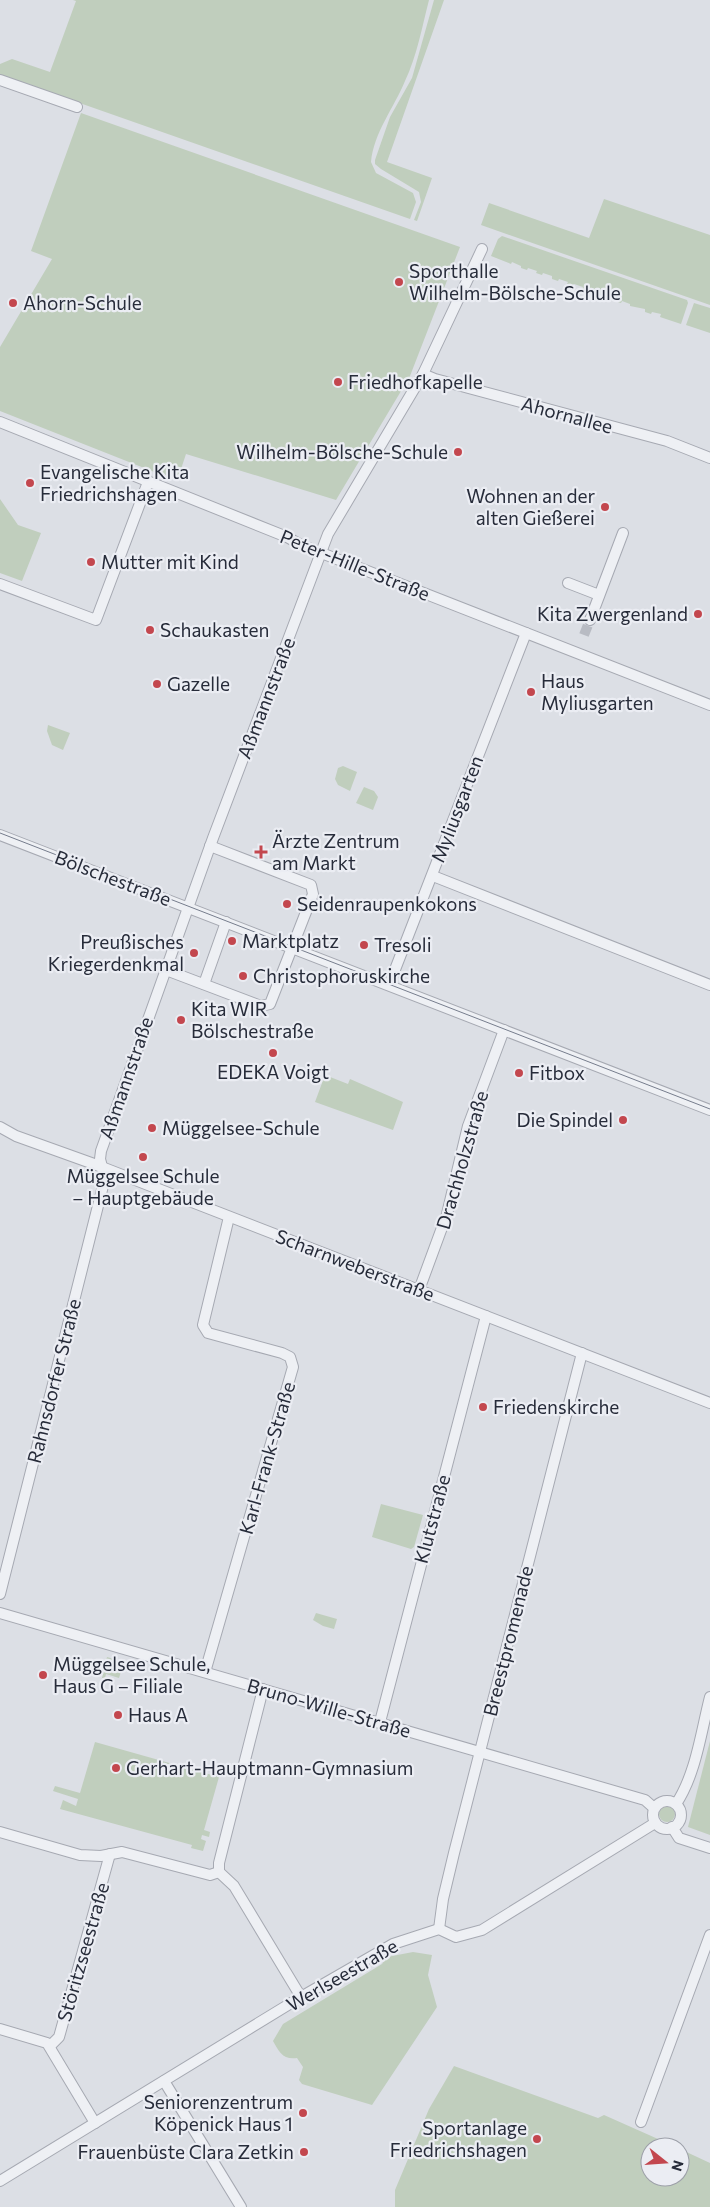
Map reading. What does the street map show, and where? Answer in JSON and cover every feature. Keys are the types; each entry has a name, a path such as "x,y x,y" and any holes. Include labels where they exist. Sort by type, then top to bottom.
{"street":[{"path":"0,80 76,107"},
{"name":"Aßmannstraße","path":"102,1168 101,1152 188,907 321,552 337,518 423,374 482,249"},
{"name":"Ahornallee","path":"423,374 666,441 710,458"},
{"name":"Peter-Hille-Straße","path":"0,422 321,552 710,705"},
{"path":"0,584 96,620 148,482"},
{"path":"590,620 623,533"},
{"path":"568,583 600,595"},
{"name":"Myliusgarten","path":"389,985 526,633"},
{"name":"Bölschestraße","path":"0,835 710,1110"},
{"path":"166,970 261,1006 270,1004 313,894 312,885 210,846"},
{"path":"433,876 710,985"},
{"path":"204,984 226,922"},
{"name":"Drachholzstraße","path":"418,1290 442,1230 468,1126 504,1030"},
{"name":"Scharnweberstraße","path":"0,1127 16,1136 710,1403"},
{"name":"Rahnsdorfer Straße","path":"0,1594 104,1186 105,1178 102,1168"},
{"name":"Karl-Frank-Straße","path":"205,1672 293,1367 290,1357 282,1353 208,1333 204,1329 203,1325 229,1217"},
{"name":"Klutstraße","path":"380,1722 486,1316"},
{"name":"Breestpromenade","path":"439,1929 443,1899 582,1353"},
{"name":"Bruno-Wille-Straße","path":"0,1613 645,1800 654,1808"},
{"path":"219,1872 263,1690"},
{"path":"676,1804 682,1796 691,1771 710,1697"},
{"path":"664,1801 676,1804 680,1817 678,1823 666,1829 655,1823 652,1815 654,1808 664,1801"},
{"path":"439,1929 456,1937 482,1930 655,1823"},
{"path":"672,1827 679,1838 710,1848"},
{"path":"0,1832 80,1855 96,1857 122,1852 210,1875 219,1872"},
{"name":"Störitzseestraße","path":"50,2046 58,2037 110,1854"},
{"path":"219,1872 234,1886 301,1997"},
{"name":"Werlseestraße","path":"0,2181 301,1997 393,1944 439,1929"},
{"path":"641,2122 710,1935"},
{"path":"0,2029 36,2038 50,2046 95,2122"},
{"path":"164,2081 241,2207"}],"green space":[{"path":"73,0 429,0 413,62 401,91 380,130 371,162 376,173 413,193 416,202 410,219 0,75 0,64 12,59 50,72 76,1"},
{"path":"434,0 444,0 387,162 432,178 417,221 414,220 421,202 419,192 381,169 375,164 375,160 390,117 412,78"},
{"path":"81,113 460,247 410,376 336,500 186,454 177,481 0,411 0,347 52,259 31,251"},
{"path":"604,199 710,235 710,305 481,225 489,203 589,238"},
{"path":"502,236 687,300 688,303 681,324 660,317 661,314 645,312 645,309 630,306 630,304 622,301 621,303 614,301 614,298 598,295 599,293 582,290 583,287 567,284 568,282 559,279 558,281 552,279 552,276 543,273 542,275 536,273 537,271 528,268 527,270 512,262 511,264 491,256 498,239"},
{"path":"694,303 710,308 710,333 686,325"},
{"path":"0,499 18,525 41,533 22,581 0,573"},
{"path":"48,725 70,733 63,750 52,745 47,731"},
{"path":"343,766 357,772 350,791 338,785 335,779 338,768"},
{"path":"364,787 374,791 378,797 373,810 356,803"},
{"path":"325,1075 348,1084 350,1079 403,1102 393,1130 315,1102"},
{"path":"381,1504 423,1515 414,1547 411,1549 372,1537"},
{"path":"316,1613 337,1619 334,1629 323,1626 313,1620"},
{"path":"107,1657 124,1662 119,1678 106,1674 105,1678 102,1678"},
{"path":"710,1741 710,1835 688,1827"},
{"path":"95,1742 219,1777 204,1830 210,1832 209,1837 202,1835 201,1839 206,1841 203,1851 191,1848 192,1845 60,1809 63,1800 76,1806 78,1799 53,1791 55,1786 80,1793"},
{"path":"667,1806 673,1808 675,1814 673,1820 667,1822 661,1820 659,1814 661,1808"},
{"path":"413,1952 432,1955 428,1975 437,2007 372,2105 302,2084 299,2080 303,2067 297,2058 285,2056 273,2041 283,2024 382,1964 387,1957"},
{"name":"Sportanlage Friedrichshagen","path":"454,2066 598,2118 604,2115 654,2137 640,2137 640,2187 690,2187 690,2154 710,2163 710,2207 395,2207 395,2190 429,2109"}],"tunnel":[{"path":"584,635 590,620"}],"tram line":[{"path":"0,833 710,1109"}],"place":[{"name":"Sporthalle Wilhelm-Bölsche-Schule","path":"399,282"},
{"name":"Ahorn-Schule","path":"13,303"},
{"name":"Friedhofkapelle","path":"338,382"},
{"name":"Wilhelm-Bölsche-Schule","path":"458,452"},
{"name":"Evangelische Kita Friedrichshagen","path":"30,483"},
{"name":"Wohnen an der alten Gießerei","path":"605,507"},
{"name":"Mutter mit Kind","path":"91,562"},
{"name":"Kita Zwergenland","path":"698,614"},
{"name":"Schaukasten","path":"150,630"},
{"name":"Gazelle","path":"157,684"},
{"name":"Haus Myliusgarten","path":"531,692"},
{"name":"Ärzte Zentrum am Markt","path":"261,852"},
{"name":"Seidenraupenkokons","path":"287,904"},
{"name":"Marktplatz","path":"232,941"},
{"name":"Tresoli","path":"364,945"},
{"name":"Preußisches Kriegerdenkmal","path":"194,953"},
{"name":"Christophoruskirche","path":"243,976"},
{"name":"Kita WIR Bölschestraße","path":"181,1020"},
{"name":"EDEKA Voigt","path":"273,1053"},
{"name":"Fitbox","path":"519,1073"},
{"name":"Die Spindel","path":"623,1120"},
{"name":"Müggelsee-Schule","path":"152,1128"},
{"name":"Müggelsee Schule – Hauptgebäude","path":"143,1157"},
{"name":"Friedenskirche","path":"483,1407"},
{"name":"Müggelsee Schule, Haus G – Filiale","path":"43,1675"},
{"name":"Haus A","path":"118,1715"},
{"name":"Gerhart-Hauptmann-Gymnasium","path":"116,1768"},
{"name":"Seniorenzentrum Köpenick Haus 1","path":"303,2113"},
{"name":"Sportanlage Friedrichshagen","path":"537,2139"},
{"name":"Frauenbüste Clara Zetkin","path":"304,2152"}]}
